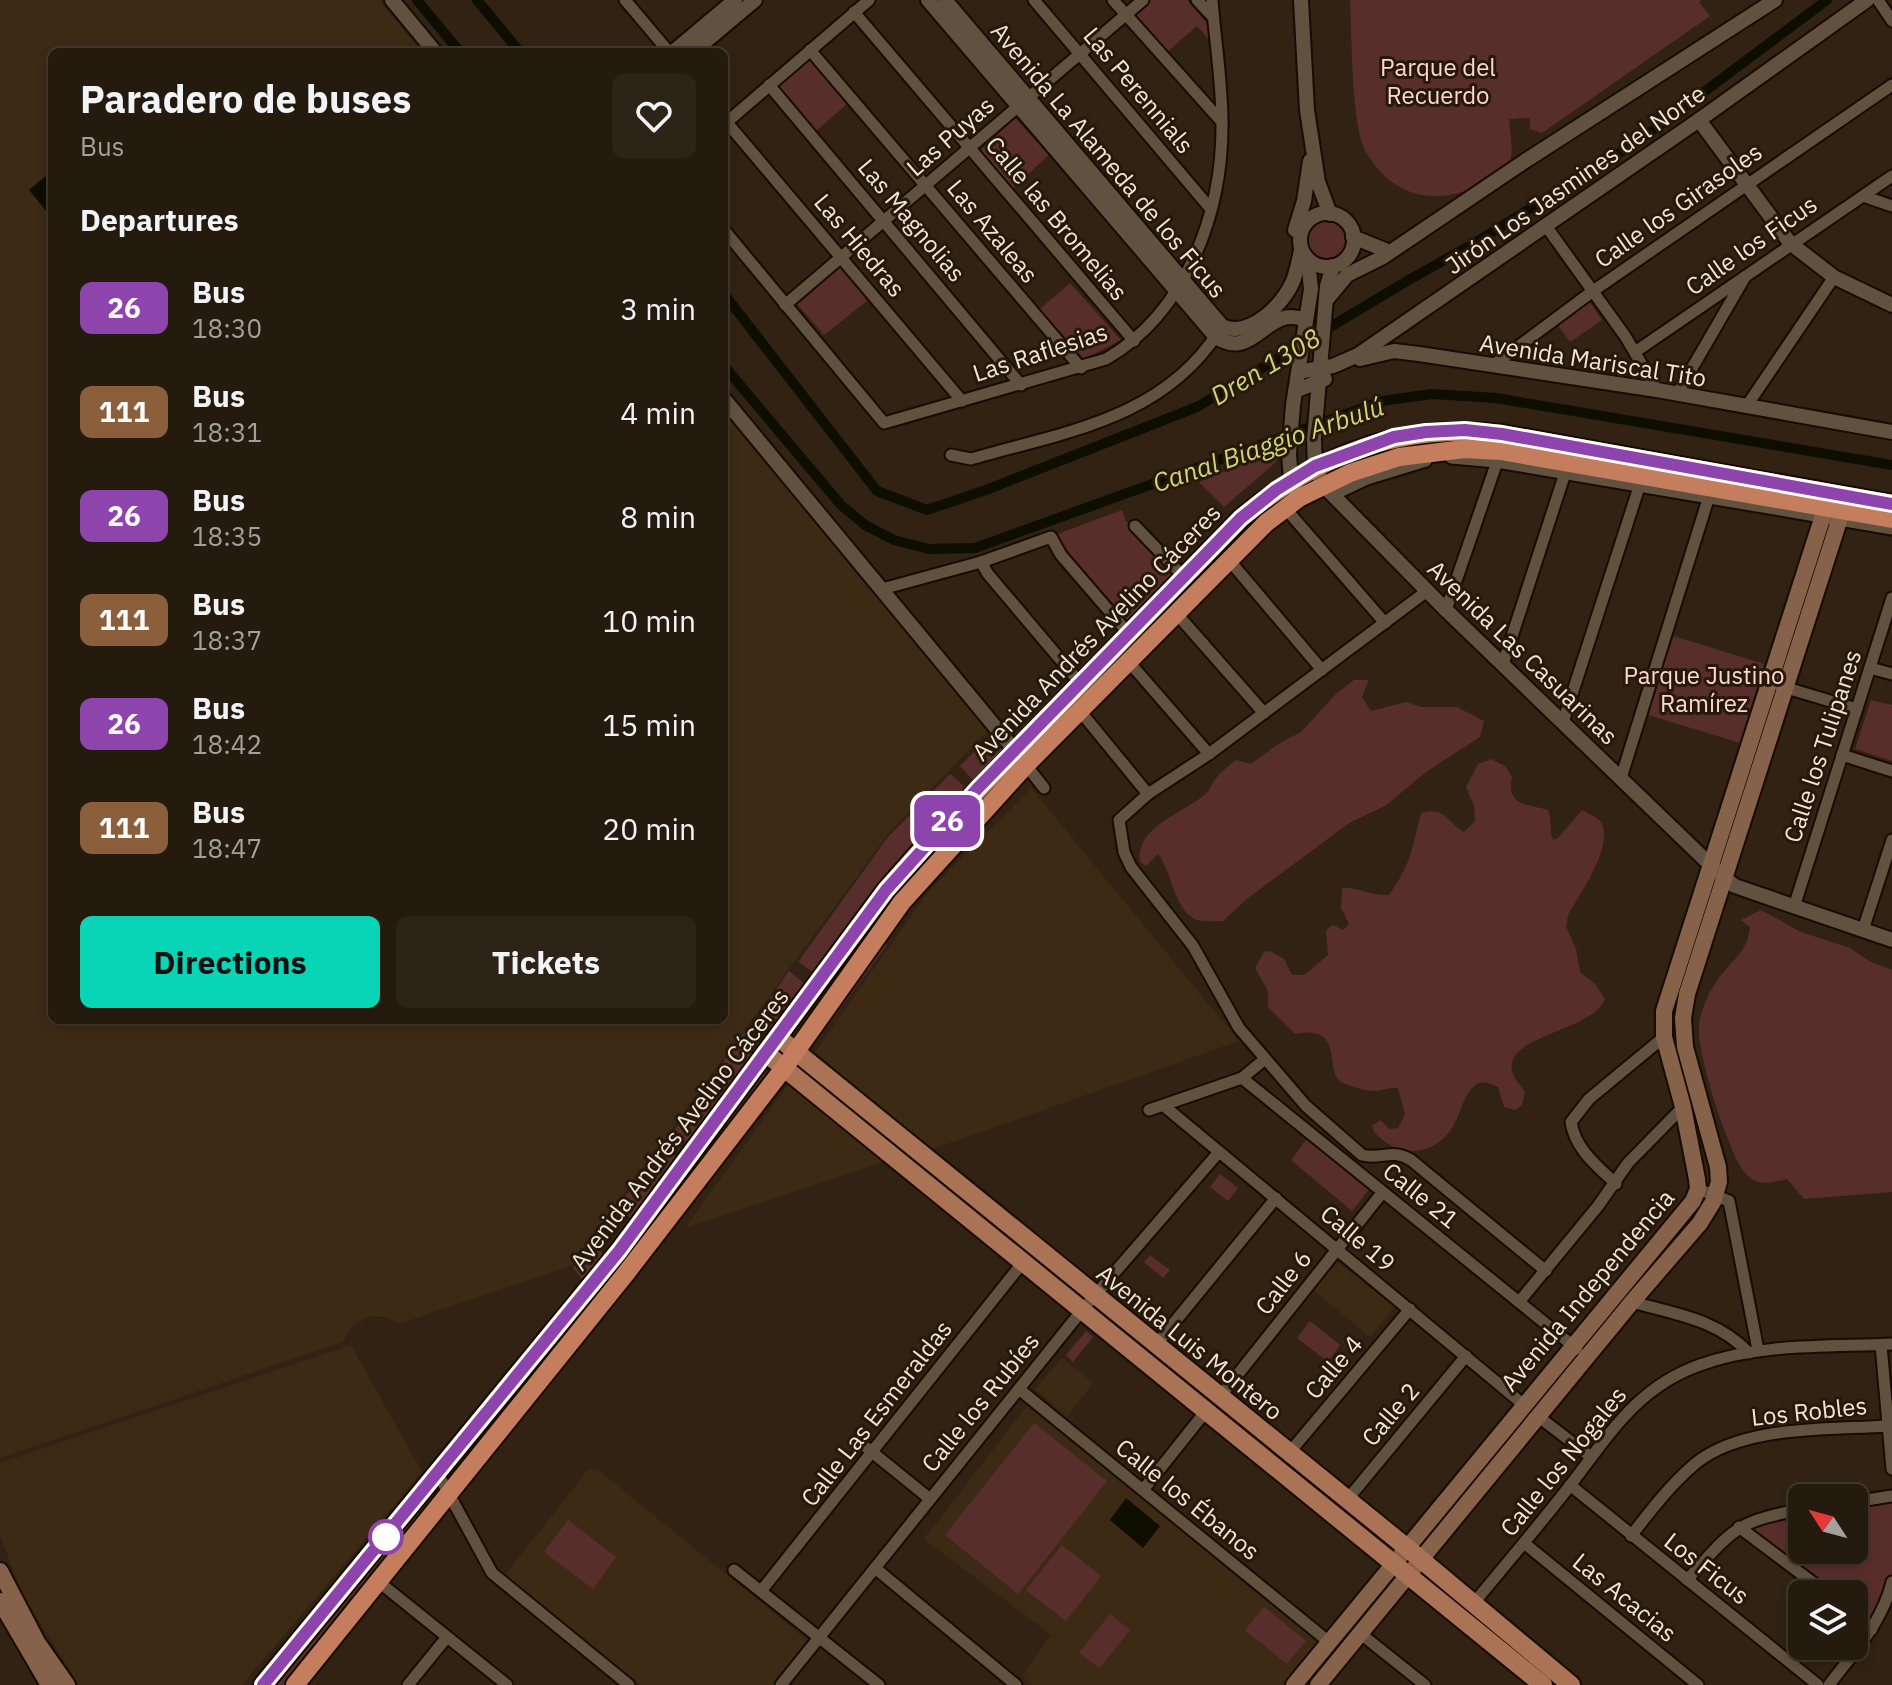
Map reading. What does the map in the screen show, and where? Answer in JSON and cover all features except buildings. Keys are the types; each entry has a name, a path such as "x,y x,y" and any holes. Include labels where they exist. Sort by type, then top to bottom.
{"highway":[{"name":"Avenida Andrés Avelino Cáceres","path":"295,1685 627,1272 784,1068 902,902 1081,684 1241,518 1291,480 1315,466 1394,437 1426,432 1479,447 1892,519"},
{"name":"Avenida Andrés Avelino Cáceres","path":"263,1685 619,1251 886,890 929,841 1020,758 1080,711 1229,560 1292,503 1399,457 1479,447 1499,456 1710,493 1834,507 1892,504"}],"main road":[{"name":"Avenida Independencia","path":"1318,1685 1361,1634 1407,1561 1524,1405 1684,1214 1698,1189 1683,1107 1664,1037 1664,1011 1768,682 1834,507"},
{"path":"1717,1195 1718,1167 1685,1047 1683,1018 1687,994 1786,687 1834,507"},
{"name":"Avenida Luis Montero","path":"779,1038 1088,1303 1407,1561 1473,1604 1571,1685"},
{"name":"Avenida Luis Montero","path":"767,1054 1024,1261 1155,1346 1213,1404 1289,1453 1347,1500 1407,1561 1543,1685"},
{"name":"Avenida Independencia","path":"1294,1685 1329,1642 1539,1417 1700,1223 1717,1195"},
{"path":"0,1571 25,1622 67,1685"},
{"path":"0,1601 49,1685"}],"street":[{"path":"392,0 432,48"},
{"path":"676,48 735,0"},
{"path":"698,48 755,0"},
{"path":"728,118 869,0"},
{"name":"Avenida La Alameda de los Ficus","path":"928,0 1024,102"},
{"name":"Avenida La Alameda de los Ficus","path":"945,0 1024,102 1218,331 1224,342 1239,343 1260,333 1281,317 1296,316 1305,323"},
{"name":"Las Perennials","path":"1034,0 1210,208"},
{"path":"1113,0 1222,123"},
{"name":"Las Puyas","path":"785,305 1143,0"},
{"path":"1197,0 1213,18"},
{"name":"Las Raflesias","path":"785,305 884,423 1081,368 1106,359 1134,341 1158,317 1180,286 1202,238 1210,208 1222,123 1212,0"},
{"path":"1301,0 1307,110 1318,182 1330,214"},
{"path":"1302,260 1319,266 1388,249 1775,0"},
{"name":"Jirón Los Jasmines del Norte","path":"1299,369 1320,360 1333,366 1358,355 1867,0"},
{"path":"1878,0 1892,21"},
{"path":"627,1 668,48"},
{"name":"Calle las Bromelias","path":"854,12 1134,341"},
{"name":"Las Azaleas","path":"810,50 1081,368"},
{"name":"Las Magnolias","path":"769,85 1021,385"},
{"name":"Calle los Girasoles","path":"1492,366 1593,291 1892,85"},
{"path":"1699,120 1790,243 1834,277 1892,305"},
{"name":"Las Hiedras","path":"728,124 962,401"},
{"path":"1312,144 1304,201 1294,232 1311,289 1294,398 1289,454 1292,503 1385,623"},
{"name":"Calle los Ficus","path":"1635,352 1892,176"},
{"path":"1302,260 1301,232 1311,218 1318,182"},
{"path":"1863,196 1892,206"},
{"path":"1311,218 1330,214 1346,221 1353,237 1352,249 1339,263"},
{"path":"1546,226 1635,352 1657,390"},
{"path":"728,235 785,305"},
{"path":"1353,237 1388,249"},
{"path":"1325,309 1334,288 1347,275 1383,257 1388,249"},
{"name":"Avenida La Alameda de los Ficus","path":"1218,331 1236,330 1269,313 1286,294 1302,260"},
{"name":"Avenida Las Casuarinas","path":"1339,263 1327,286 1314,439 1315,466 1328,490 1446,610 1724,878 1735,886 1892,940"},
{"path":"1677,394 1747,274"},
{"path":"1746,407 1834,277"},
{"path":"1396,330 1411,353"},
{"path":"951,455 971,459 1128,411 1152,398 1184,373 1218,331"},
{"name":"Avenida Mariscal Tito","path":"1294,398 1335,371 1371,355 1394,351 1657,390 1892,432"},
{"path":"728,404 1044,788"},
{"path":"1446,610 1499,456"},
{"path":"1503,664 1567,468"},
{"path":"1563,722 1641,481"},
{"path":"1621,778 1710,493"},
{"name":"Avenida Andrés Avelino Cáceres","path":"1834,507 1892,529"},
{"path":"1135,526 1183,576"},
{"path":"882,589 981,562 1051,537 1061,555 1129,634"},
{"path":"1229,560 1322,670"},
{"path":"981,562 1081,684"},
{"path":"1427,591 1209,754 1148,794 1119,820 1124,852 1131,867 1193,946 1239,1028 1306,1106 1358,1152 1372,1157 1398,1153 1411,1160 1546,1271"},
{"name":"Calle los Tulipanes","path":"1794,907 1892,598"},
{"path":"1176,613 1264,713"},
{"path":"1129,662 1209,754"},
{"path":"1870,668 1892,674"},
{"path":"1768,682 1857,709"},
{"path":"1080,711 1148,794"},
{"path":"1842,755 1892,771"},
{"path":"1863,930 1892,840"},
{"path":"1616,1184 1586,1156 1571,1122 1589,1099 1664,1037"},
{"path":"1149,1110 1242,1078 1265,1059"},
{"name":"Calle 21","path":"1242,1078 1587,1357"},
{"name":"Calle 19","path":"1164,1106 1524,1405"},
{"path":"1519,1302 1616,1184 1628,1163 1683,1107"},
{"name":"Calle los Rubíes","path":"781,1685 1088,1303 1219,1152"},
{"path":"1698,1189 1729,1201 1753,1352"},
{"name":"Calle 6","path":"1143,1490 1382,1193"},
{"path":"1155,1346 1276,1198"},
{"name":"Calle Las Esmeraldas","path":"761,1591 870,1450 1024,1261"},
{"path":"1632,1302 1704,1320 1753,1352"},
{"name":"Calle 4","path":"1289,1453 1410,1309"},
{"path":"1886,1345 1887,1426 1892,1469"},
{"name":"Calle los Nogales","path":"1473,1604 1630,1407 1654,1387 1699,1365 1753,1352 1886,1345"},
{"name":"Calle 2","path":"1347,1500 1466,1356"},
{"name":"Calle los Ébanos","path":"1019,1389 1329,1642"},
{"path":"1539,1417 1591,1457"},
{"name":"Los Robles","path":"1631,1536 1663,1495 1699,1461 1743,1440 1794,1432 1887,1426"},
{"path":"870,1450 930,1499"},
{"path":"438,1474 492,1573 629,1685"},
{"name":"Los Ficus","path":"1570,1485 1818,1685"},
{"path":"1868,1500 1892,1496"},
{"path":"1687,1580 1731,1532 1758,1519 1788,1513"},
{"path":"1739,1527 1809,1580"},
{"name":"Las Acacias","path":"1524,1543 1698,1685"},
{"path":"875,1568 1011,1683"},
{"path":"734,1570 872,1683"},
{"path":"379,1582 505,1685"},
{"path":"1829,1685 1872,1629 1887,1601 1892,1582"},
{"path":"1868,1626 1872,1629"},
{"path":"1361,1634 1422,1684"},
{"path":"408,1685 447,1637"}],"shaded area":[{"path":"0,0 379,0 419,48 48,48 48,1024 728,1024 728,410 991,727 888,834 571,1266 399,1324 387,1317 369,1316 351,1327 343,1342 0,1458"},
{"path":"48,174 48,213 29,190"},
{"path":"1031,788 1239,1041 930,1150 815,1052 928,892"},
{"path":"790,1082 886,1161 685,1228"},
{"path":"1336,1261 1395,1307 1370,1337 1313,1290"},
{"path":"351,1345 422,1472 242,1685 79,1685 23,1596 0,1535 0,1463"},
{"path":"1062,1358 1093,1383 1067,1417 1035,1389"},
{"path":"1027,1406 1324,1644 1291,1685 1033,1685 1022,1676 1051,1635 924,1539"},
{"path":"597,1469 807,1640 774,1685 640,1685 510,1584 506,1574 587,1471"},
{"path":"1126,1498 1160,1526 1143,1548 1110,1520"}],"green space":[{"path":"1150,0 1187,0 1206,22 1211,42 1197,26 1167,52 1134,13"},
{"name":"Parque del Recuerdo","path":"1350,0 1701,0 1699,2 1710,16 1542,133 1530,129 1530,118 1509,119 1512,152 1506,168 1470,189 1436,196 1404,189 1377,168 1366,152 1357,122"},
{"path":"811,58 849,102 816,131 778,87"},
{"path":"1015,118 1049,155 1013,188 980,151"},
{"path":"1326,220 1341,226 1347,241 1341,256 1326,262 1311,256 1305,241 1311,226"},
{"path":"840,266 868,300 824,335 797,304"},
{"path":"1070,283 1121,340 1084,359 1040,309"},
{"path":"1589,301 1602,320 1570,342 1557,324"},
{"path":"1280,449 1275,463 1224,507 1199,482"},
{"path":"1122,510 1126,521 1171,574 1125,622 1072,563 1055,535"},
{"name":"Parque Justino Ramírez","path":"1674,636 1764,664 1740,743 1645,714"},
{"path":"1354,680 1369,680 1362,697 1371,711 1406,702 1421,707 1457,707 1484,721 1480,737 1426,772 1385,806 1349,823 1248,898 1223,921 1200,921 1189,915 1178,900 1158,854 1146,866 1140,862 1144,840 1160,824 1204,795 1219,775 1236,760 1251,764 1301,732 1336,694"},
{"path":"1871,700 1892,705 1892,761 1855,749"},
{"path":"996,738 1006,751 974,781 960,766 987,739"},
{"path":"1491,759 1505,766 1512,777 1515,799 1548,810 1553,840 1582,810 1599,820 1604,829 1604,841 1595,868 1568,915 1566,927 1576,949 1580,972 1596,985 1605,999 1597,1010 1584,1019 1534,1041 1513,1059 1513,1074 1525,1092 1522,1105 1515,1110 1504,1107 1498,1087 1480,1083 1470,1091 1453,1126 1443,1138 1427,1148 1409,1151 1391,1146 1375,1133 1372,1126 1380,1120 1390,1129 1398,1128 1405,1114 1398,1088 1371,1091 1343,1083 1337,1078 1328,1042 1311,1033 1295,1034 1268,1007 1268,991 1255,968 1264,952 1270,951 1284,959 1292,975 1304,975 1328,955 1326,930 1333,925 1343,930 1349,924 1341,908 1342,888 1389,895 1406,865 1421,813 1441,813 1464,832 1475,821 1474,806 1466,787 1478,764"},
{"path":"950,774 963,785 964,791 886,876 818,970 813,972 798,962 888,837"},
{"path":"1761,910 1801,932 1850,948 1869,961 1892,970 1892,1192 1804,1199 1787,1179 1766,1183 1751,1179 1731,1147 1702,1055 1699,1024 1713,988 1747,941 1750,927 1741,920"},
{"path":"885,941 887,945 812,1047 810,1044"},
{"path":"789,971 806,985 775,1029 770,1029 756,1018"},
{"path":"745,1031 761,1047 691,1139 684,1141 674,1131"},
{"path":"802,1066 1084,1297 1080,1298 802,1071"},
{"path":"763,1068 768,1072 682,1192 459,1470 455,1465"},
{"path":"1306,1140 1370,1188 1352,1211 1291,1160"},
{"path":"663,1144 677,1158 630,1218 618,1207"},
{"path":"1220,1174 1238,1188 1228,1201 1210,1187"},
{"path":"591,1242 603,1254 583,1280 573,1268"},
{"path":"1150,1255 1170,1270 1163,1278 1144,1262"},
{"path":"1095,1303 1378,1532 1378,1539 1370,1538 1091,1307"},
{"path":"1310,1321 1340,1345 1328,1362 1297,1338"},
{"path":"1086,1331 1093,1337 1073,1362 1066,1355"},
{"path":"1034,1423 1107,1481 1018,1594 945,1535"},
{"path":"1892,1496 1892,1582 1875,1625 1868,1620 1868,1580 1818,1580 1798,1564 1868,1564 1868,1500"},
{"path":"431,1497 437,1503 289,1685 276,1685"},
{"path":"1788,1513 1788,1556 1746,1523"},
{"path":"568,1520 616,1557 593,1589 544,1552"},
{"path":"1062,1545 1101,1576 1066,1621 1026,1590"},
{"path":"1264,1607 1306,1641 1287,1664 1245,1630"},
{"path":"1110,1614 1130,1630 1100,1668 1079,1653"}],"waterway":[{"name":"Canal Biaggio Arbulú","path":"417,0 457,48"},
{"name":"Dren 1308","path":"477,0 517,48"},
{"name":"Dren 1308","path":"728,299 877,491 927,510 1197,407 1473,244 1637,142 1827,0"},
{"name":"Canal Biaggio Arbulú","path":"728,371 841,505 865,525 894,540 929,549 975,548 1382,401 1432,394 1496,398 1892,465"}],"bus line":[{"name":"26","path":"263,1685 619,1251 886,890 978,788 1202,557 1241,518 1276,490 1315,466 1394,437 1465,430 1892,504"}]}
